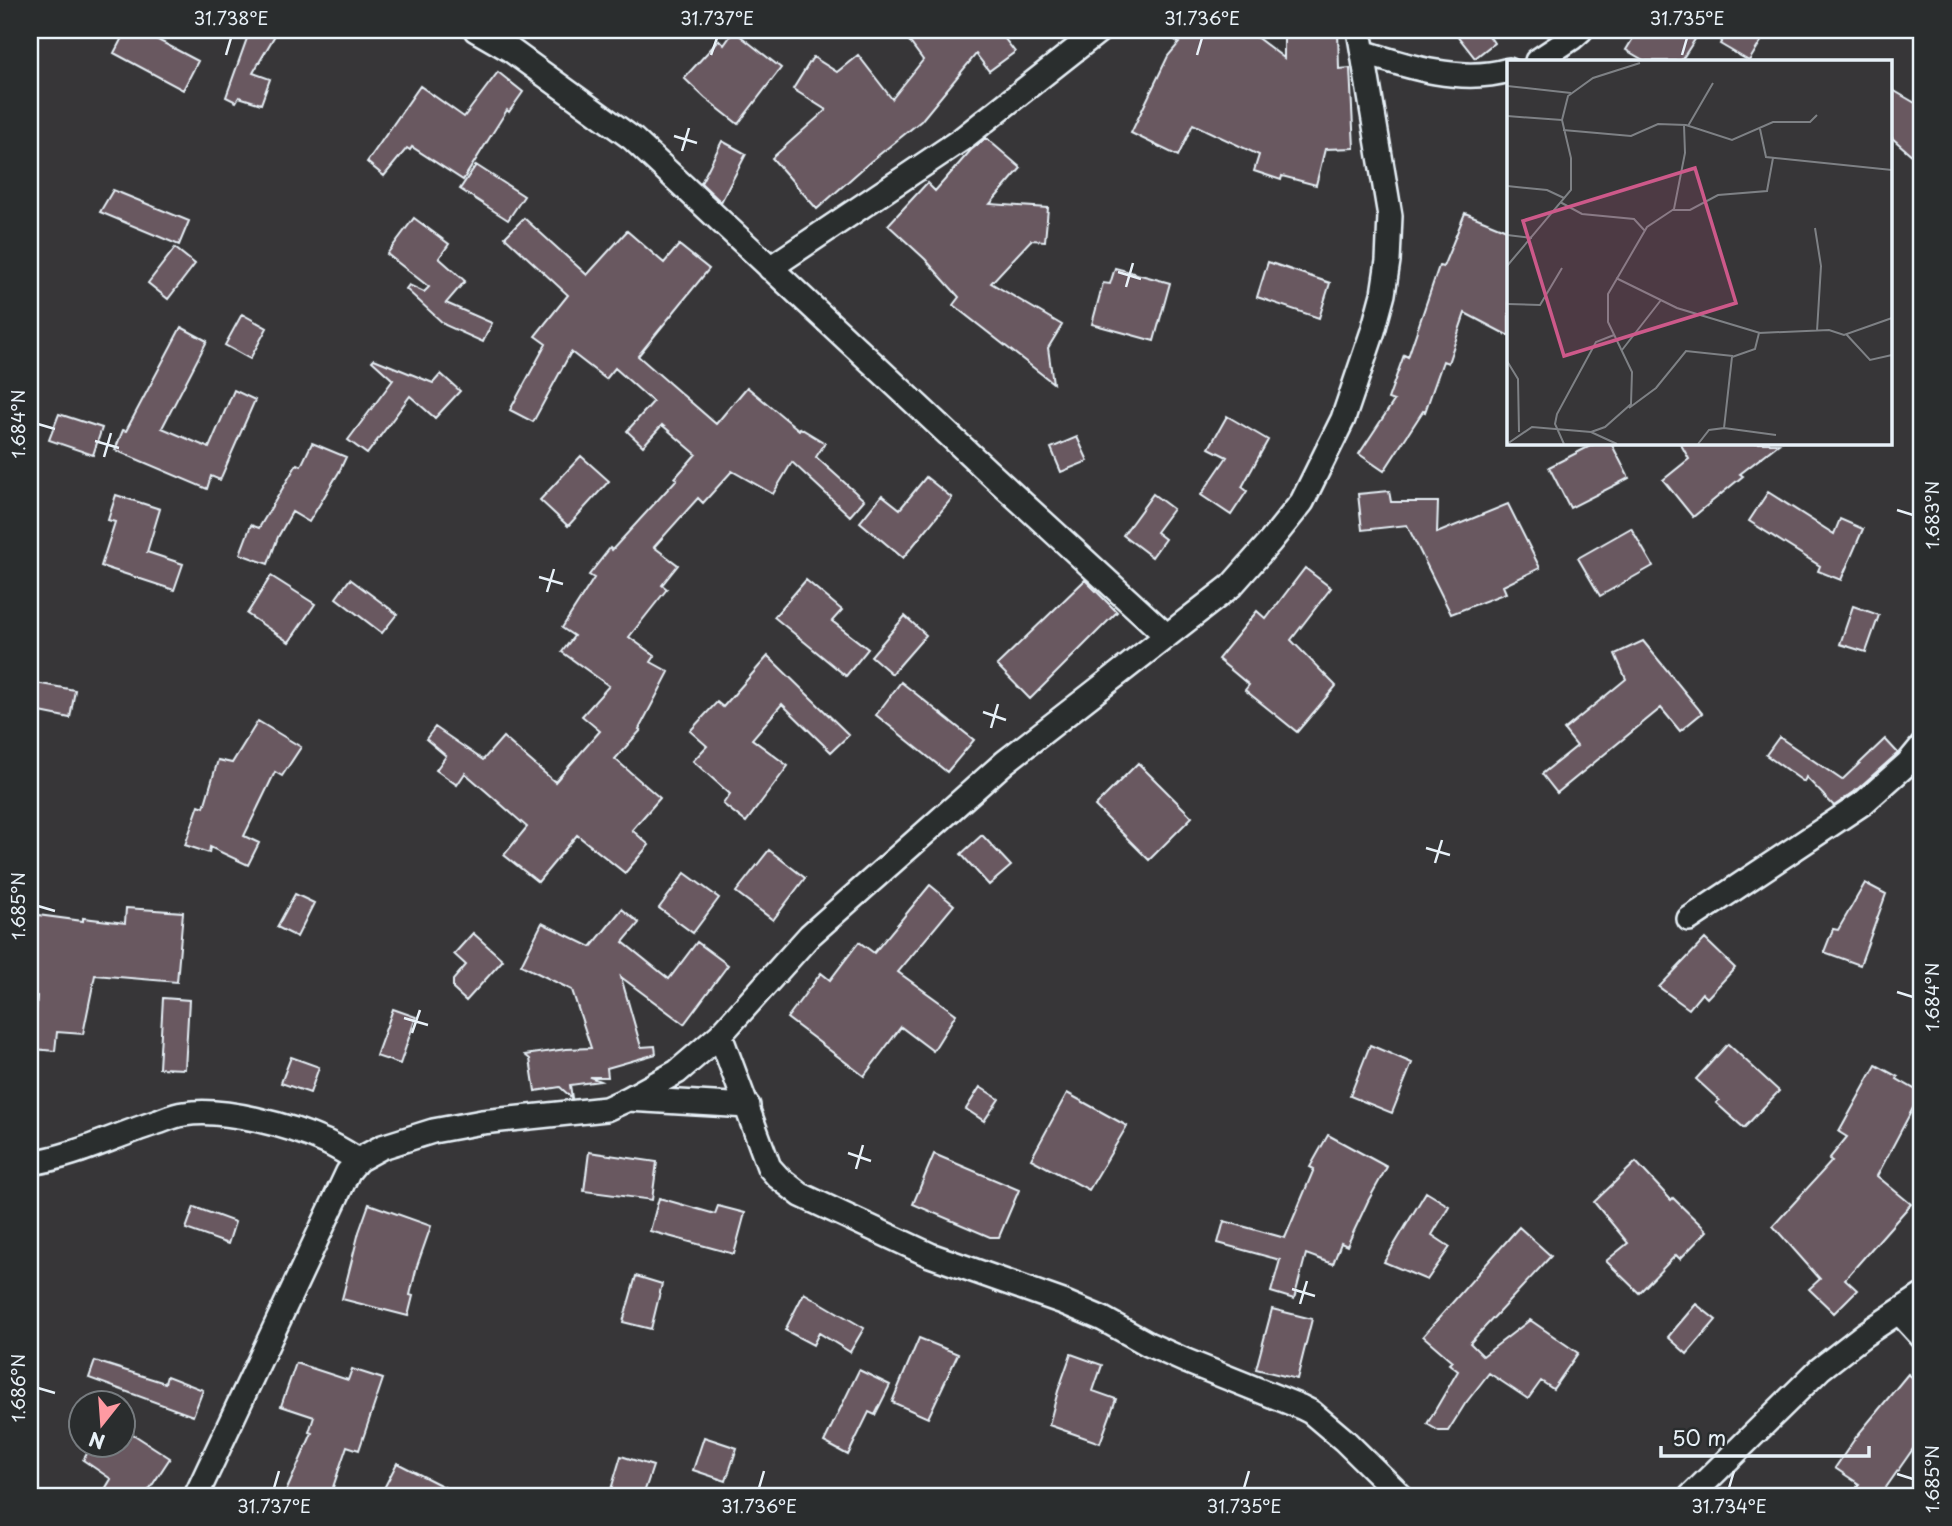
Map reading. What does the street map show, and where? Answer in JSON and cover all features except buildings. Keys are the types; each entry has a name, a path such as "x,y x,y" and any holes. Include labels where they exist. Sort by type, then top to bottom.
{"street":[{"path":"476,30 519,56 633,139 1167,636"},
{"path":"770,268 962,139 1100,30"},
{"path":"1539,60 1581,30"},
{"path":"1361,41 1411,67 1464,75 1494,75 1507,72"},
{"path":"196,1496 312,1246 348,1172 358,1160 382,1147 433,1131 482,1122 606,1109 677,1072 720,1035 820,926 1005,762 1231,586 1270,542 1302,502 1343,419 1383,293 1390,216 1361,41"},
{"path":"1689,919 1863,803 1908,763 1922,746"},
{"path":"720,1035 769,1167 801,1195 930,1255 1063,1302 1103,1319 1147,1344 1311,1412 1401,1496"},
{"path":"628,1099 748,1106"},
{"path":"30,1163 46,1161 185,1114 212,1113 239,1116 298,1131 328,1142 358,1160"},
{"path":"1691,1496 1819,1369 1922,1296"},
{"path":"1899,1312 1922,1337"}]}
